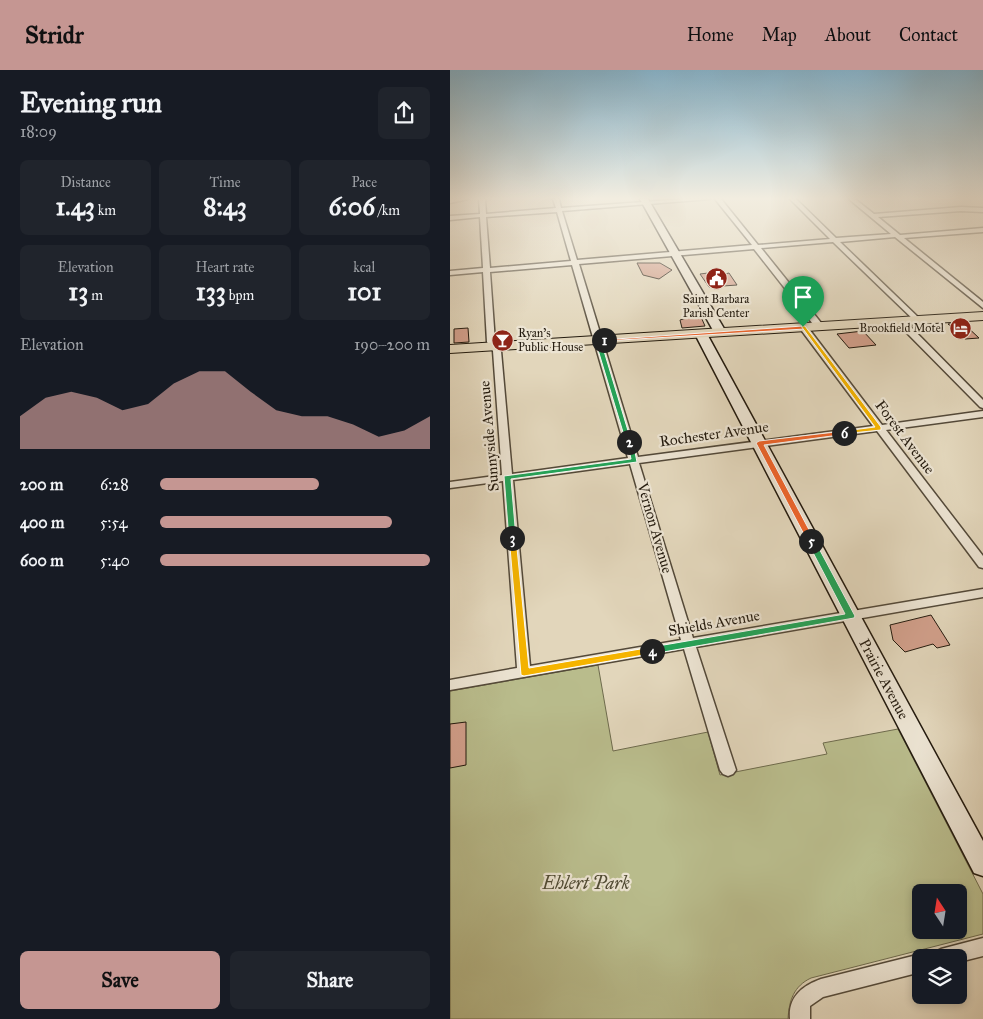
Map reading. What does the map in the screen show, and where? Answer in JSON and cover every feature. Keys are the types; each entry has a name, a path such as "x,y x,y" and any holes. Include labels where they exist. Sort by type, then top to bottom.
{"main road":[{"path":"450,349 983,316"}],"street":[{"name":"Sunnyside Avenue","path":"485,243 491,342 497,351 524,672"},
{"name":"Vernon Avenue","path":"570,243 597,340 728,770"},
{"path":"670,243 720,332"},
{"path":"754,243 819,326"},
{"path":"450,272 791,243"},
{"path":"837,243 916,320"},
{"path":"905,243 983,306"},
{"path":"900,322 983,405"},
{"name":"Forest Avenue","path":"803,327 983,564"},
{"name":"Prairie Avenue","path":"701,334 983,865"},
{"name":"Rochester Avenue","path":"450,485 983,414"},
{"name":"Shields Avenue","path":"450,685 983,593"},
{"path":"967,951 983,947"},
{"path":"801,1010 810,993 821,988 912,965"}],"green space":[{"name":"Ehlert Park","path":"598,665 613,751 708,732 720,775 827,754 823,743 898,729 983,894 983,934 968,938 968,884 912,884 912,939 963,939 924,949 912,949 912,952 811,978 800,985 793,994 788,1019 450,1019 450,691"}],"building":[{"path":"637,263 660,263 672,270 659,279 643,275"},
{"name":"Saint Barbara Parish Center","path":"724,271 725,274 729,273 737,285 709,287 700,274"},
{"path":"693,316 701,317 705,326 682,328 680,320"},
{"name":"Brookfield Motel","path":"963,323 979,338 965,339 948,324"},
{"path":"468,328 469,342 454,343 454,329"},
{"path":"863,331 876,345 849,348 837,334"},
{"path":"931,615 950,645 937,648 933,644 905,652 893,640 890,625"},
{"path":"466,722 466,765 450,768 450,724"}],"place":[{"name":"Saint Barbara Parish Center","path":"716,278"},
{"name":"Brookfield Motel","path":"960,328"},
{"name":"Ryan's Public House","path":"502,340"}],"route":[{"path":"803,327 879,428 759,443 851,616 524,672 507,478 635,460 597,340 803,327"}]}
